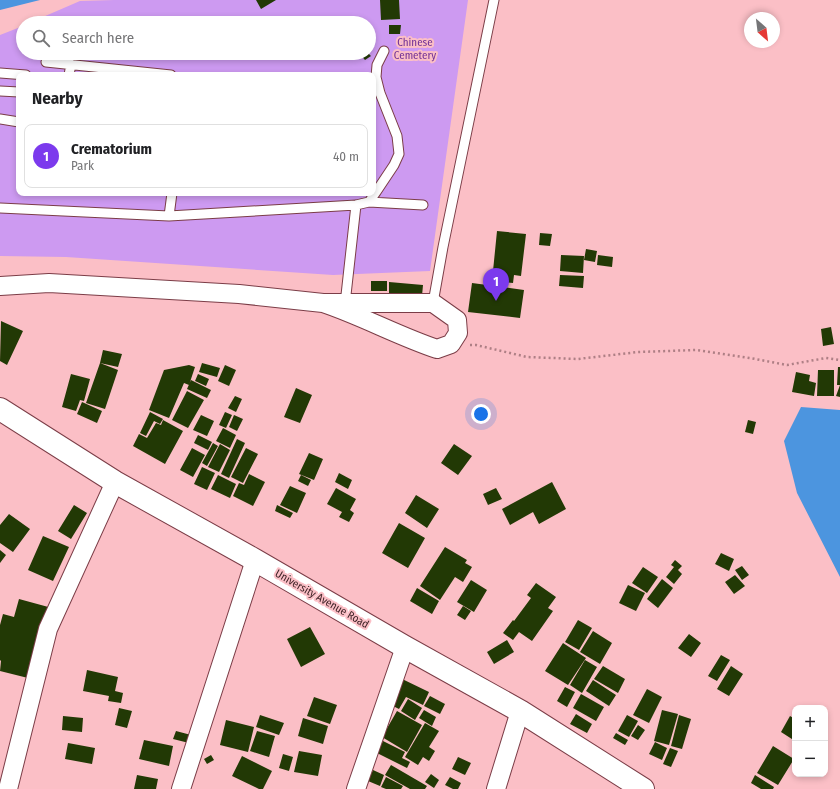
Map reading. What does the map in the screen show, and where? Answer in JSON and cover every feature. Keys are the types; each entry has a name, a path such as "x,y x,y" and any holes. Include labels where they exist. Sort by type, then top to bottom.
{"main road":[{"name":"University Avenue Road","path":"0,409 115,482 520,711 643,789"}],"street":[{"path":"0,286 49,283 239,294 323,303 433,304 457,320 458,333 451,344 438,349 323,303"},
{"path":"8,789 48,630 115,482"},
{"path":"181,789 254,560"},
{"path":"356,789 405,647"},
{"path":"496,789 520,711"}],"lane":[{"path":"433,304 443,247 494,0"},
{"path":"376,192 394,165 399,154 397,136 380,93 376,77 378,65 384,51"},
{"path":"46,62 144,72"},
{"path":"70,72 71,64"},
{"path":"0,73 16,74"},
{"path":"0,90 16,92"},
{"path":"0,119 16,122"},
{"path":"169,216 172,196"},
{"path":"369,202 373,196"},
{"path":"0,208 169,216 356,205 369,202 423,205"},
{"path":"345,304 356,205"}],"path":[{"path":"476,345 527,357 578,359 638,352 696,350 750,358 787,366 826,358 840,360"}],"green space":[{"name":"Chinese Cemetery","path":"468,0 430,271 333,275 66,257 0,256 0,35 16,29 16,60 376,60 376,16 45,16 80,1"}],"water":[{"path":"0,0 40,0 0,10"},
{"path":"801,407 840,410 840,577 797,493 784,441"}],"building":[{"path":"256,0 276,0 261,9"},
{"path":"380,0 399,0 400,19 381,20"},
{"path":"389,25 401,25 400,34 389,34"},
{"path":"497,231 526,234 521,276 514,275 513,283 501,282 502,272 493,271"},
{"path":"540,233 552,234 550,246 539,245"},
{"path":"586,249 597,251 595,262 584,260"},
{"path":"561,255 584,256 583,273 560,271"},
{"path":"598,255 613,257 612,267 597,265"},
{"path":"560,275 584,276 583,288 559,286"},
{"path":"371,281 387,281 387,291 371,291"},
{"path":"389,282 423,285 422,296 389,293"},
{"path":"472,283 524,290 520,318 468,312"},
{"path":"1,321 23,331 7,365 0,361"},
{"path":"831,327 834,344 823,346 821,329"},
{"path":"103,350 122,354 118,367 100,363"},
{"path":"100,363 118,370 105,409 86,403"},
{"path":"202,363 220,368 217,377 199,372"},
{"path":"189,365 195,367 189,385 184,383 169,418 149,410 164,370"},
{"path":"225,365 236,370 229,386 218,381"},
{"path":"838,367 840,367 840,385 837,385"},
{"path":"818,370 834,370 834,396 817,396"},
{"path":"796,372 810,375 809,381 816,383 814,396 792,392"},
{"path":"71,374 90,379 84,401 80,400 76,411 62,407"},
{"path":"198,374 209,379 206,386 195,381"},
{"path":"191,380 211,390 207,398 187,389"},
{"path":"840,385 840,397 836,396"},
{"path":"296,388 312,395 300,423 284,417"},
{"path":"187,391 204,400 188,428 172,420"},
{"path":"235,396 242,399 236,412 228,408"},
{"path":"82,402 102,411 97,423 77,414"},
{"path":"150,412 163,419 160,424 154,421 146,436 140,433"},
{"path":"225,412 232,415 226,428 219,425"},
{"path":"201,415 214,421 207,436 193,430"},
{"path":"234,415 243,419 237,431 229,427"},
{"path":"163,420 183,431 165,464 133,446 139,434 147,438 156,423 161,425"},
{"path":"748,420 756,422 753,434 745,432"},
{"path":"223,428 236,435 230,448 216,441"},
{"path":"198,435 212,442 208,450 194,443"},
{"path":"237,439 245,443 229,478 221,474"},
{"path":"213,443 218,446 207,466 202,463"},
{"path":"220,444 230,450 219,472 208,467"},
{"path":"454,444 472,456 458,475 441,463"},
{"path":"192,448 205,455 193,477 180,470"},
{"path":"246,448 258,454 243,483 231,477"},
{"path":"309,453 323,459 314,480 299,474"},
{"path":"202,467 215,473 207,490 194,484"},
{"path":"339,473 352,480 348,489 335,482"},
{"path":"249,474 265,482 253,506 233,496 239,483 244,485"},
{"path":"218,475 236,484 230,498 211,489"},
{"path":"301,475 311,480 308,486 298,481"},
{"path":"552,482 566,509 539,524 533,512 510,525 502,509"},
{"path":"290,486 306,493 297,513 280,505"},
{"path":"336,488 356,499 350,510 354,513 349,522 339,517 342,512 327,504"},
{"path":"496,488 502,499 488,505 483,494"},
{"path":"416,495 439,509 427,528 405,513"},
{"path":"74,505 87,513 71,539 58,531"},
{"path":"277,505 293,513 290,518 275,511"},
{"path":"9,514 30,529 13,552 0,543 0,525"},
{"path":"399,523 425,538 408,568 382,553"},
{"path":"43,536 69,547 53,581 28,570"},
{"path":"445,547 467,560 465,563 472,567 463,582 455,577 440,600 420,586"},
{"path":"0,550 6,555 0,563"},
{"path":"721,553 734,559 729,571 715,564"},
{"path":"675,560 682,566 678,570 682,574 674,584 666,577 674,567 671,565"},
{"path":"742,566 749,575 742,580 735,570"},
{"path":"643,567 658,577 647,593 632,583"},
{"path":"735,575 745,586 734,594 725,582"},
{"path":"662,579 673,588 658,608 647,599"},
{"path":"471,580 487,590 474,612 457,602"},
{"path":"536,583 556,597 548,608 553,611 532,641 519,632 513,640 503,633 531,598 527,595"},
{"path":"628,585 645,593 636,611 619,603"},
{"path":"417,588 439,601 432,614 410,601"},
{"path":"19,599 52,608 32,679 0,671 0,625 3,614 14,617"},
{"path":"463,606 471,611 465,620 457,615"},
{"path":"578,620 592,628 579,650 565,642"},
{"path":"310,627 325,654 301,667 287,639"},
{"path":"593,631 612,643 600,664 580,652"},
{"path":"689,634 701,643 691,657 678,648"},
{"path":"507,640 514,652 494,664 487,652"},
{"path":"563,643 586,658 568,685 545,671"},
{"path":"721,655 730,660 717,681 708,676"},
{"path":"585,660 597,667 582,693 570,685"},
{"path":"603,666 625,679 618,693 594,679"},
{"path":"731,666 743,674 729,696 717,689"},
{"path":"87,670 118,677 115,691 123,693 121,703 108,701 109,696 83,691"},
{"path":"398,677 429,692 423,705 406,697 399,709 389,704"},
{"path":"593,680 616,695 609,706 586,691"},
{"path":"565,687 575,692 567,707 557,701"},
{"path":"647,689 662,697 649,723 633,715"},
{"path":"581,694 604,707 596,721 573,708"},
{"path":"430,696 445,704 440,714 424,706"},
{"path":"314,697 337,705 330,724 307,716"},
{"path":"408,699 422,708 415,720 401,711"},
{"path":"119,708 132,711 127,728 115,725"},
{"path":"424,710 436,717 432,726 419,718"},
{"path":"662,710 678,714 669,745 654,741"},
{"path":"397,711 422,725 407,752 382,737"},
{"path":"576,714 592,724 587,733 570,724"},
{"path":"260,715 284,723 279,735 256,727"},
{"path":"627,715 638,721 629,737 618,731"},
{"path":"679,715 691,719 682,749 671,746"},
{"path":"63,716 83,718 82,732 62,730"},
{"path":"790,716 792,717 792,739 781,732"},
{"path":"303,718 328,726 323,744 298,736"},
{"path":"226,720 254,727 248,752 220,745"},
{"path":"425,723 439,731 429,747 435,751 429,761 423,757 418,765 405,757"},
{"path":"638,725 645,730 638,740 631,736"},
{"path":"176,731 191,735 189,743 173,739"},
{"path":"257,731 275,736 269,757 250,751"},
{"path":"616,733 628,740 625,745 613,738"},
{"path":"144,740 173,746 169,766 139,759"},
{"path":"383,741 405,752 402,758 410,762 407,768 377,753"},
{"path":"655,742 667,748 662,760 649,754"},
{"path":"68,743 95,748 92,764 65,759"},
{"path":"773,746 792,758 792,762 778,785 757,773"},
{"path":"670,748 678,751 671,767 663,764"},
{"path":"299,751 322,755 318,776 294,772"},
{"path":"283,754 293,757 289,771 279,768"},
{"path":"211,755 214,760 207,764 204,759"},
{"path":"242,756 272,771 263,789 259,789 232,776"},
{"path":"458,757 471,763 465,775 452,769"},
{"path":"391,765 427,786 425,789 410,789 385,775"},
{"path":"373,770 384,775 380,786 368,781"},
{"path":"431,774 439,780 434,788 425,782"},
{"path":"137,775 158,779 156,789 134,789"},
{"path":"755,775 774,787 773,789 761,789 751,783"},
{"path":"386,777 403,786 401,789 386,789 381,787"},
{"path":"450,777 461,783 458,789 453,789 445,785"}],"place":[{"name":"Crematorium","path":"496,301"}]}
